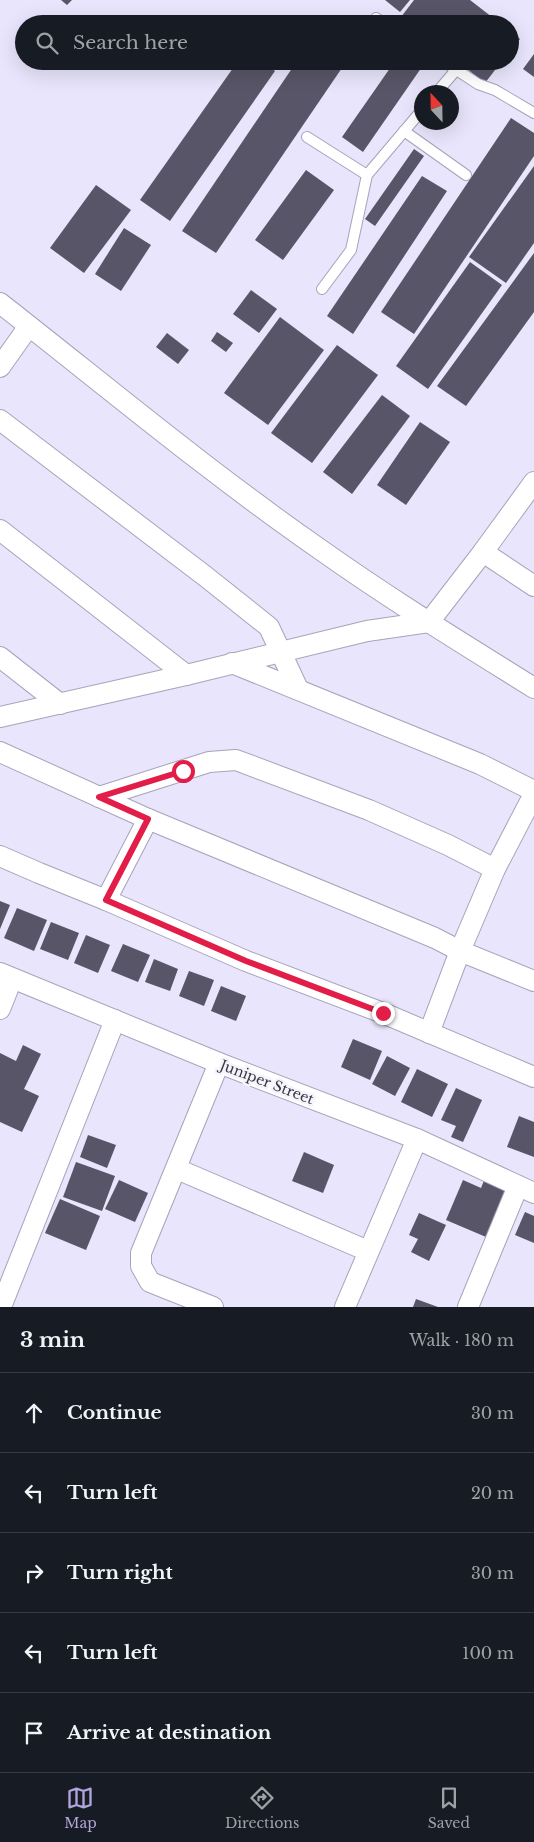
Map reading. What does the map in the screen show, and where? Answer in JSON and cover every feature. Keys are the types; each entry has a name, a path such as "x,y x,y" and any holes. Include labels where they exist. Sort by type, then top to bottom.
{"street":[{"path":"0,303 225,479 320,550 534,688"},
{"path":"0,366 29,326"},
{"path":"0,420 269,627 279,652 298,689"},
{"path":"0,717 186,675 367,631 429,622 484,552 534,482"},
{"path":"0,530 186,675"},
{"path":"484,552 534,586"},
{"path":"0,657 60,704"},
{"path":"232,664 480,764 534,792 495,869 460,952 430,1033"},
{"path":"0,752 148,819 435,938 460,952 534,981"},
{"path":"99,797 209,762 236,760 369,810 448,844 495,869"},
{"path":"106,900 148,819"},
{"path":"0,856 38,874 106,900 246,961 430,1033 534,1078"},
{"path":"0,1009 6,976"},
{"name":"Juniper Street","path":"6,976 218,1063 417,1139 526,1190"},
{"path":"1,1307 115,1020"},
{"path":"213,1307 150,1282 141,1266 141,1253 177,1169 218,1063"},
{"path":"345,1307 417,1139"},
{"path":"177,1169 368,1251"},
{"path":"468,1307 526,1190"}],"lane":[{"path":"442,85 456,70 478,84 495,90 534,113"},
{"path":"322,289 351,250 367,175 414,119"},
{"path":"404,131 466,175"},
{"path":"307,137 367,175"}],"building":[{"path":"61,0 72,0 67,5"},
{"path":"385,0 410,0 400,12"},
{"path":"414,0 470,0 489,15 403,15"},
{"path":"534,54 534,77 523,69"},
{"path":"232,70 275,71 170,221 140,200"},
{"path":"291,70 341,70 216,253 182,231"},
{"path":"389,70 420,70 363,152 342,137"},
{"path":"468,70 495,70 485,83"},
{"path":"511,118 534,133 534,156 414,334 381,312"},
{"path":"414,149 424,156 375,226 365,219"},
{"path":"534,166 534,243 506,283 469,257"},
{"path":"306,170 334,190 283,260 255,240"},
{"path":"422,176 447,191 353,334 327,316"},
{"path":"96,185 131,210 84,273 50,248"},
{"path":"124,228 151,245 121,291 95,274"},
{"path":"534,253 534,312 466,406 437,386"},
{"path":"470,262 502,285 428,389 396,366"},
{"path":"251,290 277,309 259,333 233,314"},
{"path":"280,317 324,350 268,425 224,393"},
{"path":"217,332 233,343 226,352 211,341"},
{"path":"167,333 189,350 178,364 156,347"},
{"path":"337,345 378,375 312,463 271,433"},
{"path":"382,395 410,416 352,494 323,472"},
{"path":"420,422 450,442 406,505 377,485"},
{"path":"0,901 10,905 0,929"},
{"path":"17,908 47,920 34,951 4,938"},
{"path":"51,922 79,933 68,960 40,949"},
{"path":"86,935 110,945 98,973 74,963"},
{"path":"123,944 150,955 138,982 111,971"},
{"path":"154,959 178,969 170,991 145,982"},
{"path":"189,971 214,980 204,1006 179,996"},
{"path":"221,986 246,996 236,1021 211,1011"},
{"path":"353,1039 382,1051 370,1080 341,1067"},
{"path":"23,1045 41,1054 24,1089 39,1096 22,1132 0,1122 0,1053 16,1061"},
{"path":"387,1056 410,1068 395,1096 372,1084"},
{"path":"417,1069 448,1084 432,1117 401,1102"},
{"path":"456,1088 482,1100 463,1142 451,1137 456,1126 441,1120"},
{"path":"519,1116 534,1122 534,1157 507,1147"},
{"path":"88,1135 116,1145 107,1168 80,1157"},
{"path":"304,1152 334,1165 323,1193 292,1181"},
{"path":"76,1162 115,1176 102,1211 63,1197"},
{"path":"485,1178 508,1187 486,1237 446,1220 463,1180 481,1188"},
{"path":"119,1180 148,1193 135,1222 105,1209"},
{"path":"60,1199 100,1216 86,1250 45,1233"},
{"path":"525,1212 534,1216 534,1243 515,1235"},
{"path":"419,1213 446,1225 429,1261 411,1252 418,1239 409,1235"},
{"path":"416,1299 438,1307 413,1307"}],"route":[{"path":"183,771 99,797 148,819 106,900 246,961 383,1013"}]}
